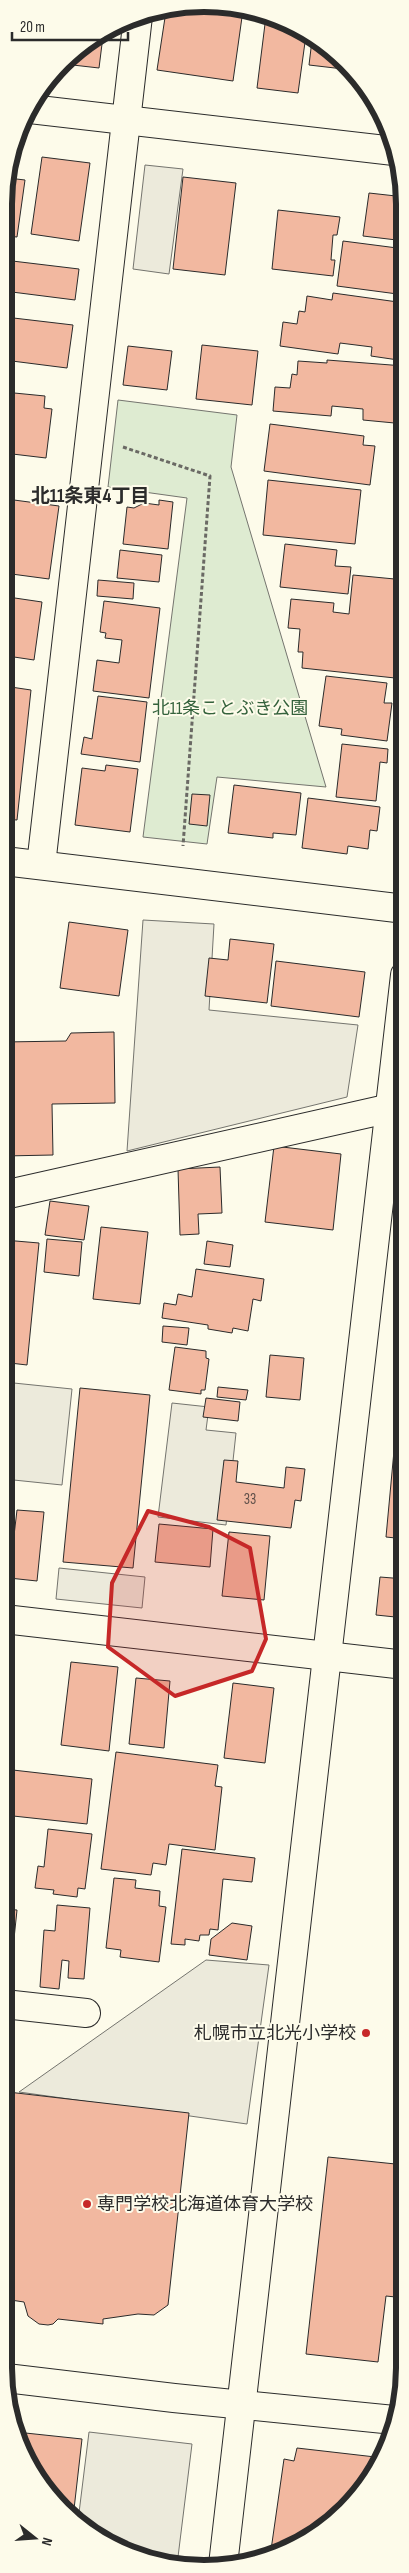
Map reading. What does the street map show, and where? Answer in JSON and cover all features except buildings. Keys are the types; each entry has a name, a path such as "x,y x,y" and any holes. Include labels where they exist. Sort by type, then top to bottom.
{"street":[{"path":"42,865 137,25"},
{"path":"38,109 388,150"},
{"path":"13,862 396,909"},
{"path":"224,2559 396,1061"},
{"path":"13,1192 391,1108"},
{"path":"13,1620 396,1663"},
{"path":"13,2005 86,2013"},
{"path":"13,2379 389,2420"}],"path":[{"path":"118,445 210,476 183,846"}],"highlighted area":[{"path":"148,1511 209,1527 250,1548 266,1639 252,1671 175,1696 108,1647 112,1583"}],"green space":[{"name":"北11条ことぶき公園","path":"118,400 237,415 231,467 326,787 217,777 207,844 143,837 187,498 108,487"}],"shaded area":[{"path":"145,165 183,169 169,274 133,269"},
{"path":"143,920 214,924 209,1010 358,1025 347,1097 127,1151"},
{"path":"13,1383 72,1389 62,1485 13,1480"},
{"path":"172,1403 209,1407 206,1430 236,1433 226,1525 158,1517"},
{"path":"59,1568 145,1577 142,1608 56,1599"},
{"path":"206,1960 269,1965 247,2124 19,2092"},
{"path":"89,2432 192,2444 178,2559 155,2554 120,2541 108,2535 79,2514"}],"place":[{"name":"札幌市立北光小学校","path":"366,2033"},
{"name":"専門学校北海道体育大学校","path":"87,2204"}],"district":[{"name":"北11条東4丁目","path":"90,495"}]}
